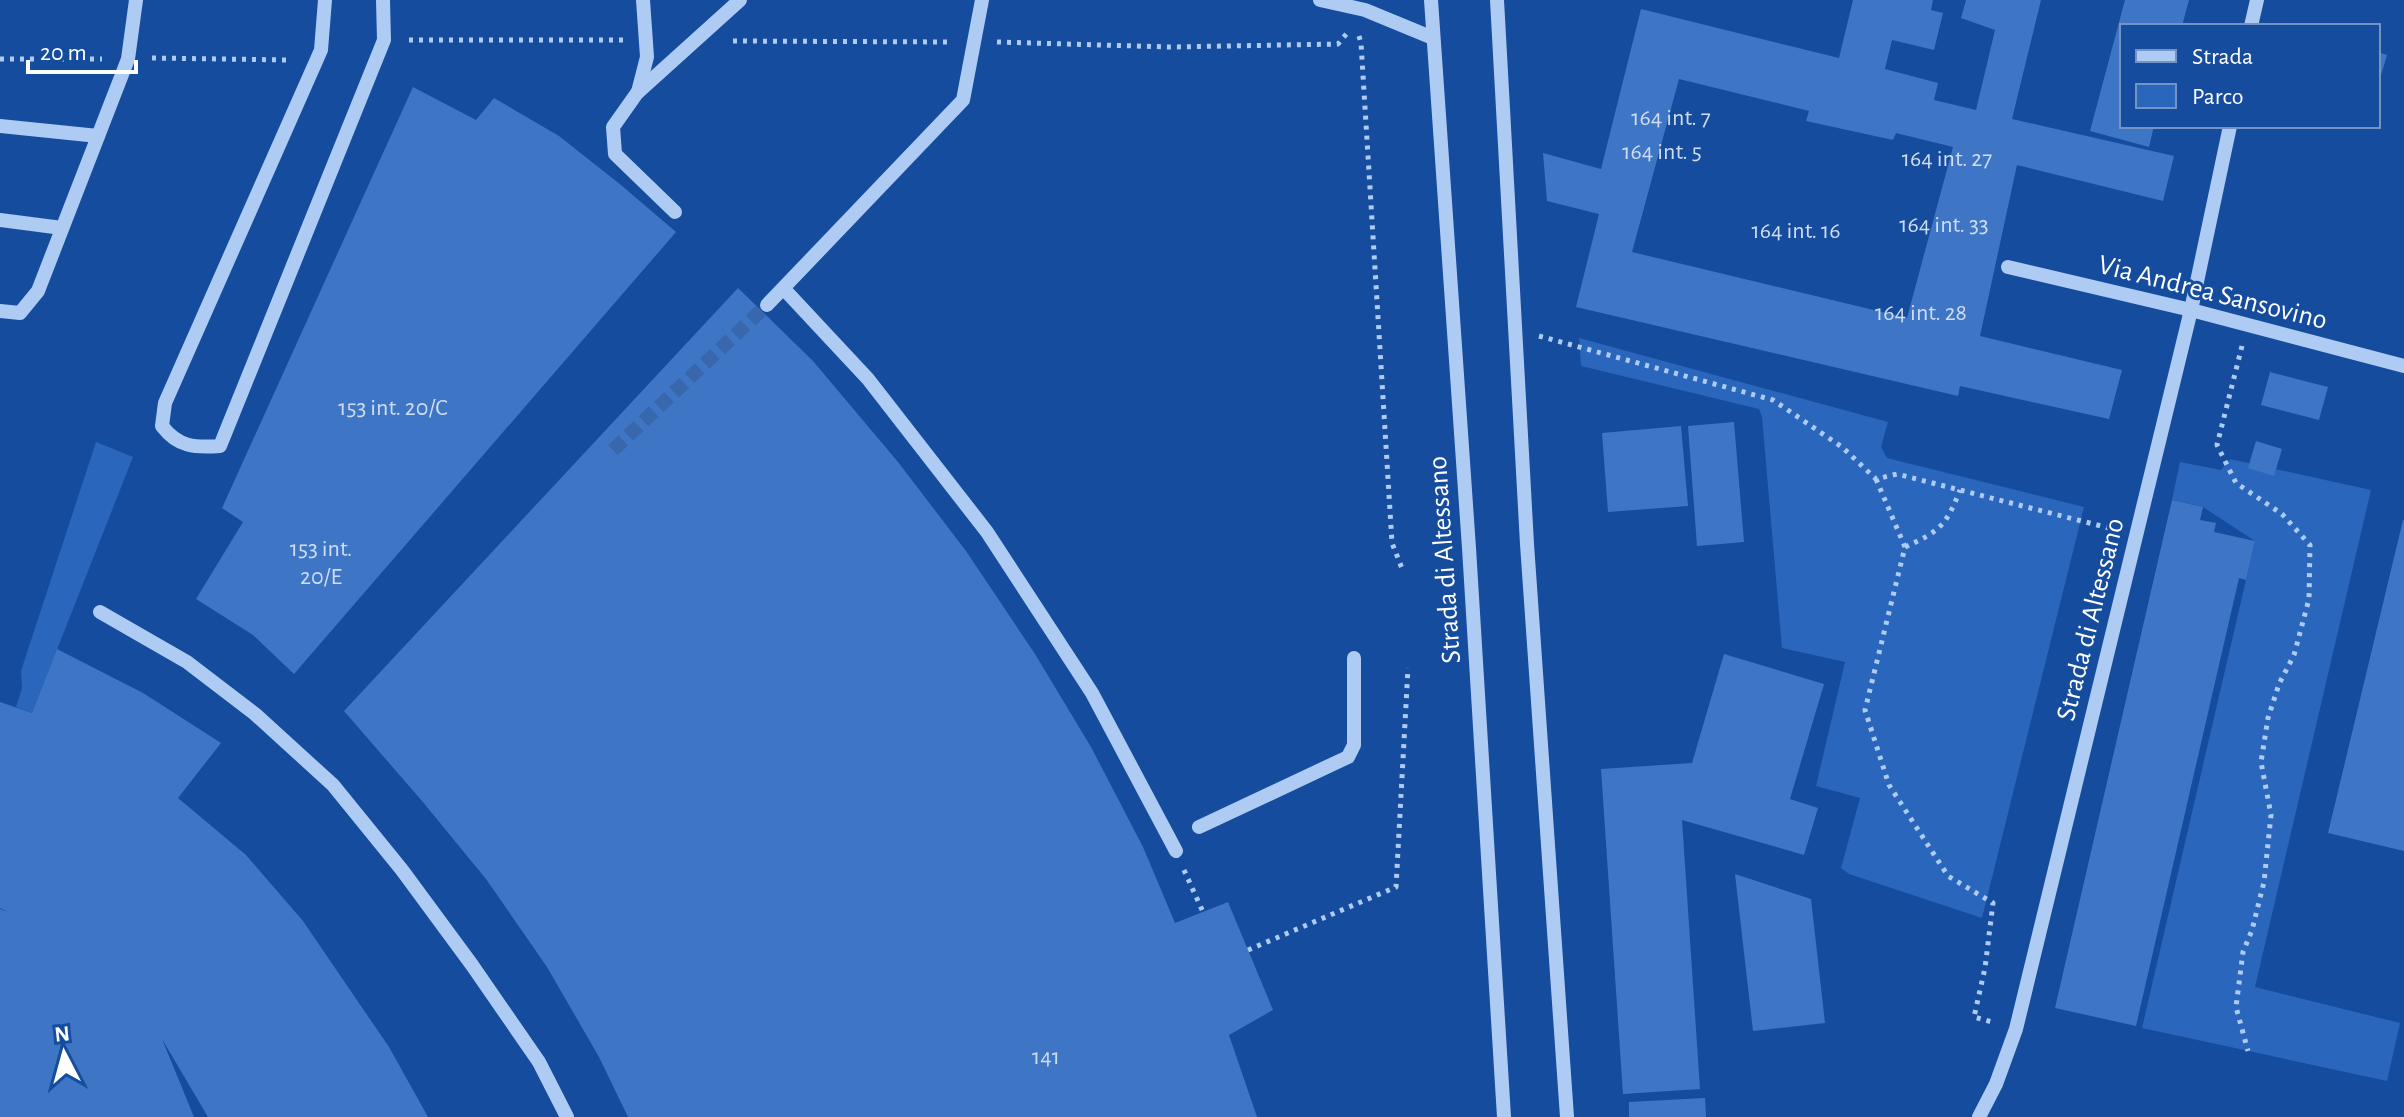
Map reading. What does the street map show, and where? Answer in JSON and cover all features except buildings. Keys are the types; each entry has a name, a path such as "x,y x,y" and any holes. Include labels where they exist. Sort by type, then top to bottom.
{"street":[{"path":"0,311 20,313 38,291 128,59 136,0"},
{"path":"325,0 321,50 165,403 162,426 171,438 198,448 220,446 384,40 383,0"},
{"path":"637,93 647,57 643,0"},
{"path":"675,212 615,154 613,127 637,93 740,0"},
{"path":"767,305 963,100 982,0"},
{"path":"1320,0 1365,10 1433,38"},
{"name":"Strada di Altessano","path":"1431,0 1504,1117"},
{"path":"1497,0 1529,569 1567,1117"},
{"path":"2251,24 2257,0"},
{"path":"0,126 98,136"},
{"name":"Strada di Altessano","path":"1979,1117 1992,1094 2016,1029 2191,310 2230,128"},
{"path":"0,220 62,228"},
{"name":"Via Andrea Sansovino","path":"2008,267 2191,310 2404,366"},
{"path":"784,289 868,379 987,532 1092,693 1176,851"},
{"path":"100,612 187,662 255,714 333,785 402,870 472,965 539,1062 567,1117"},
{"path":"1199,827 1348,757 1354,745 1354,658"}],"path":[{"path":"1358,33 1392,543 1403,571"},
{"path":"2248,326 2217,445 2236,483 2282,514 2310,545 2309,599 2294,655 2279,684 2268,718 2261,762 2271,815 2264,882 2243,952 2236,1007 2248,1051"},
{"path":"1515,330 1773,400 1842,447 1876,479 1905,547 1865,710 1889,785 1948,876 1993,903 1985,968 1974,1017 2016,1029"},
{"path":"1876,479 1897,474 2136,535"},
{"path":"1905,547 1930,535 1949,516 1960,490"},
{"path":"1248,950 1396,887 1408,668"},
{"path":"1176,851 1203,912"}],"green space":[{"path":"1579,338 1888,422 1881,447 1887,458 2084,507 1982,918 1849,874 1841,868 1860,798 1816,786 1845,662 1782,648 1759,409 1581,366"},
{"path":"96,442 133,457 32,713 16,707 22,688 21,671"},
{"path":"2230,459 2371,490 2255,987 2400,1023 2387,1081 2142,1028 2255,541 2203,507 2172,500 2180,462 2221,470"}],"tunnel":[{"path":"613,450 767,305"}]}
